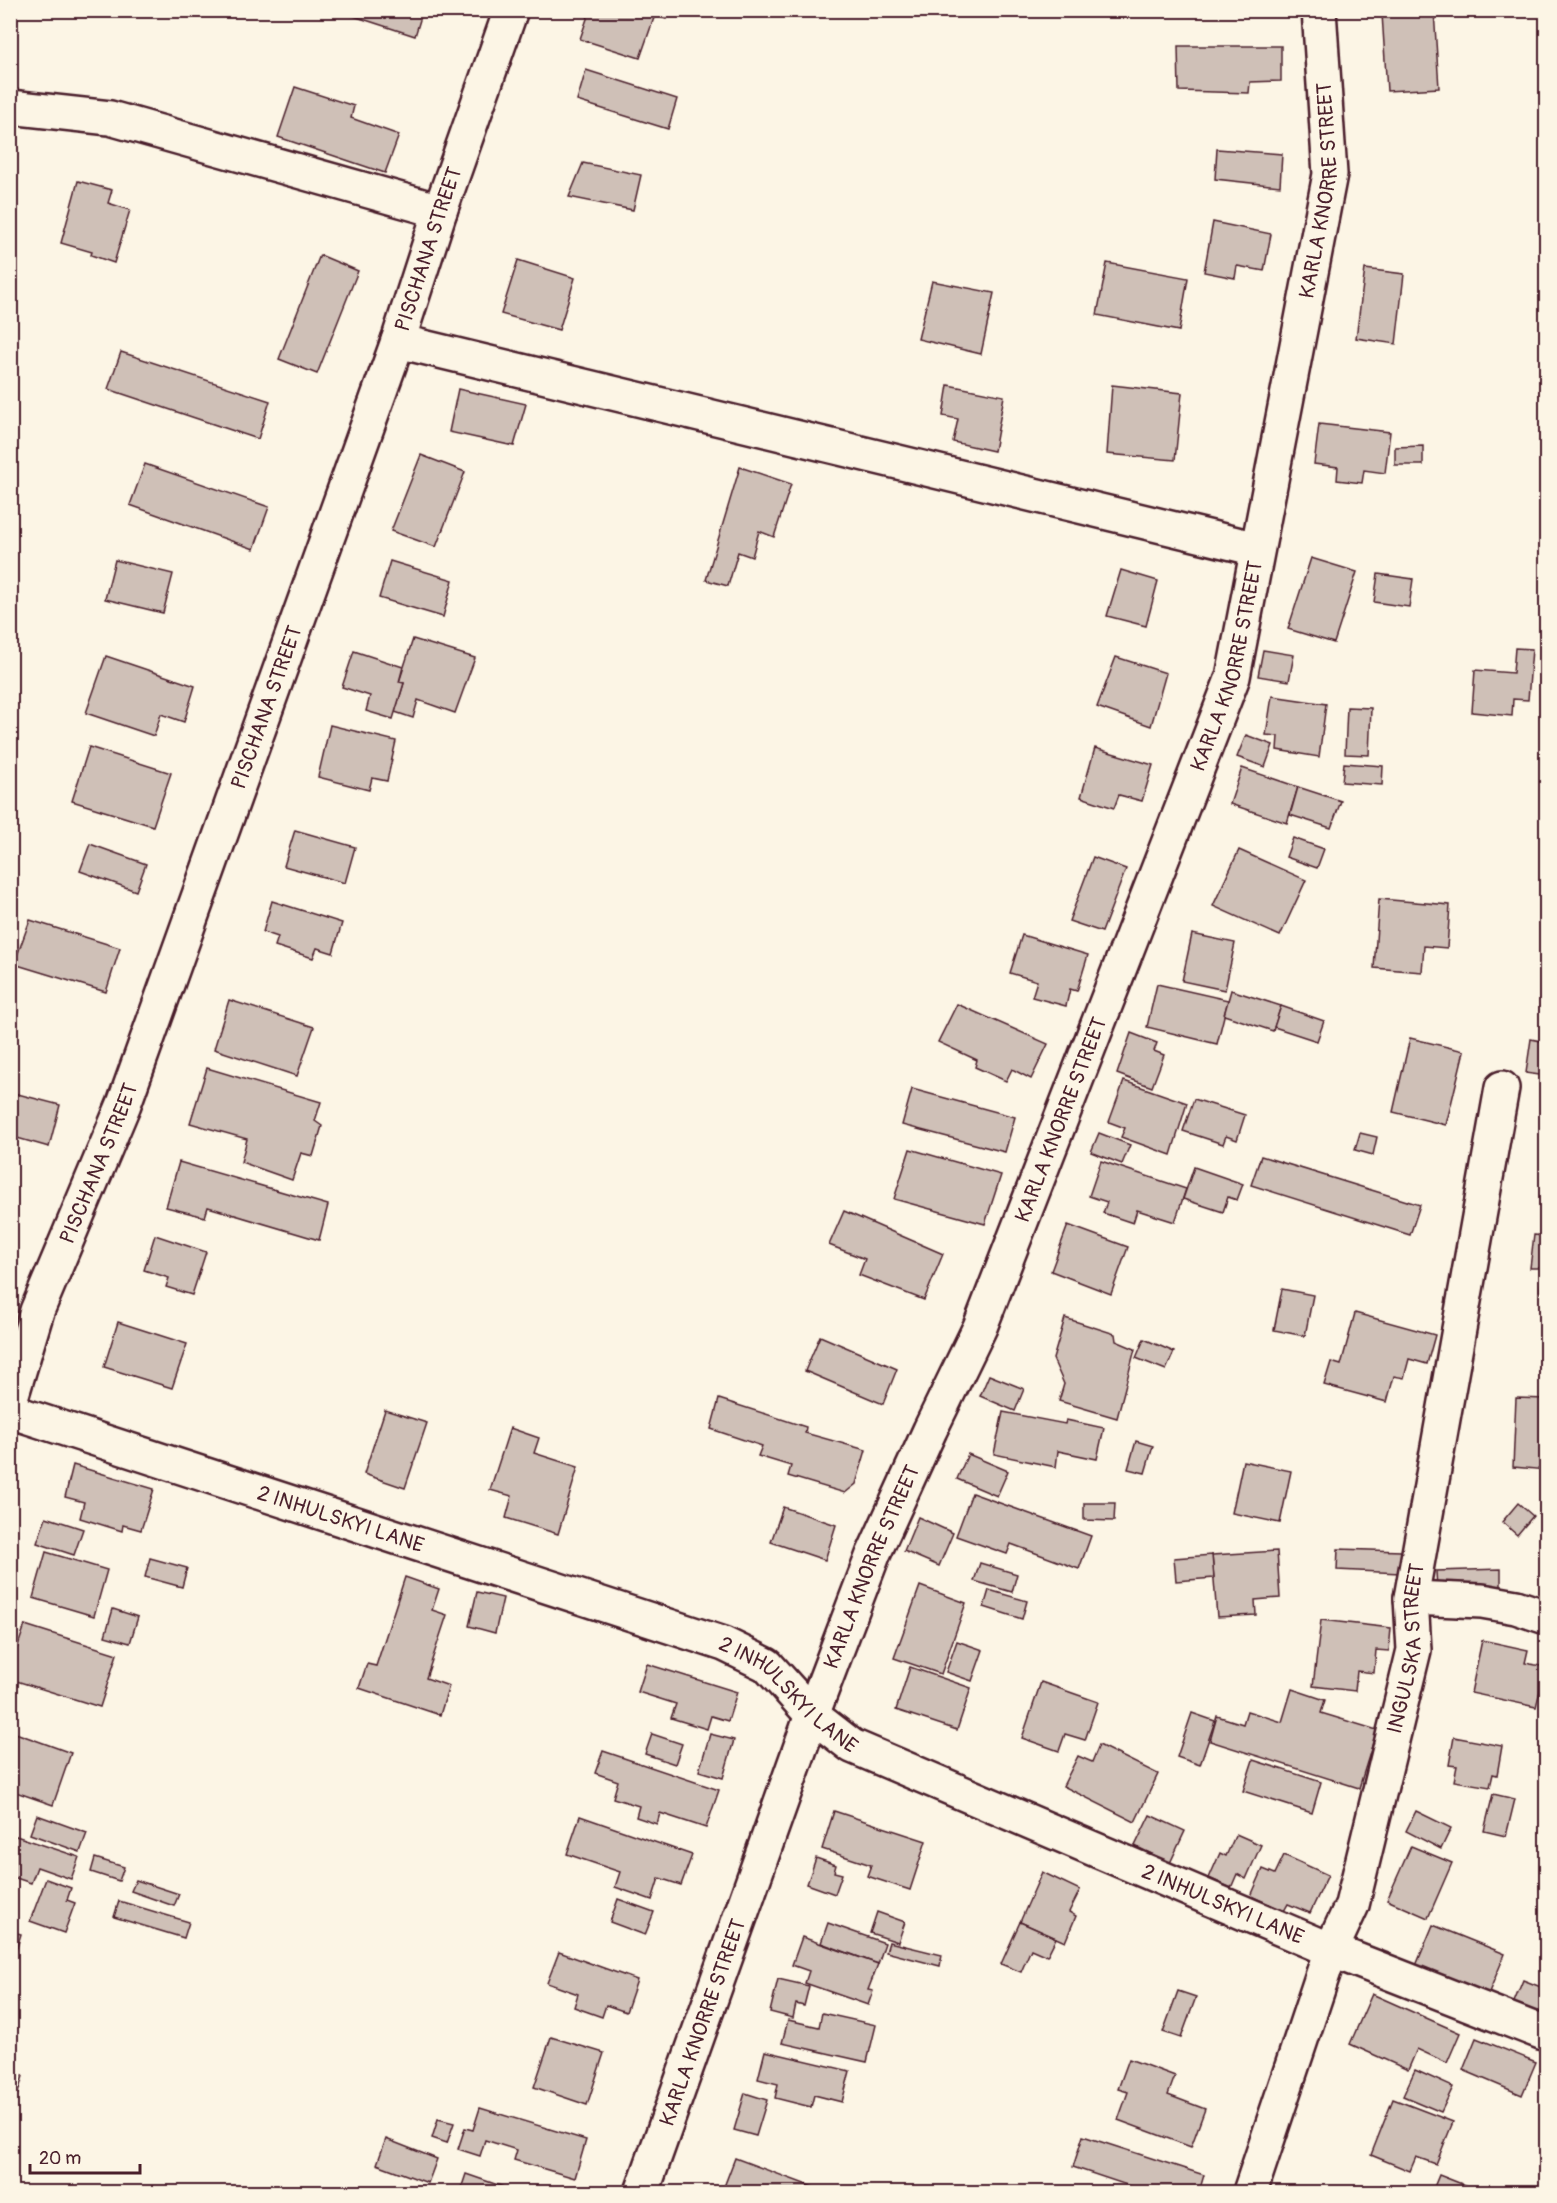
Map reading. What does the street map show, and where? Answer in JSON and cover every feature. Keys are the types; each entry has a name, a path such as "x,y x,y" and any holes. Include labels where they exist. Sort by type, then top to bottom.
{"street":[{"name":"PISCHANA STREET","path":"10,1401 24,1308 124,1104 398,340 440,211 511,10"},
{"name":"KARLA KNORRE STREET","path":"642,2193 812,1715 873,1555 980,1327 1233,677 1330,174 1319,10"},
{"path":"10,107 110,118 440,211"},
{"path":"398,340 1257,549"},
{"name":"INGULSKA STREET","path":"1250,2193 1331,1950 1352,1905 1414,1650 1411,1598 1502,1088"},
{"name":"2 INHULSKYI LANE","path":"10,1411 724,1644 767,1665 812,1715 852,1746 1331,1950 1546,2034"},
{"path":"1411,1598 1482,1601 1516,1607 1546,1617"}],"building":[{"path":"335,10 423,10 415,36"},
{"path":"590,10 668,10 666,19 655,15 640,58 580,39"},
{"path":"1434,11 1439,88 1387,91 1382,14"},
{"path":"1178,46 1281,46 1281,81 1250,82 1249,93 1179,91"},
{"path":"586,70 677,99 668,129 577,101"},
{"path":"295,87 354,106 351,118 399,135 385,173 278,137"},
{"path":"1217,149 1282,154 1280,186 1215,179"},
{"path":"583,163 641,175 633,210 569,197"},
{"path":"78,181 112,190 108,203 130,210 114,263 91,255 92,252 61,243"},
{"path":"1213,222 1271,234 1264,271 1237,266 1235,278 1204,272"},
{"path":"320,255 358,271 317,374 279,359"},
{"path":"518,260 575,278 559,330 501,314"},
{"path":"1107,263 1188,278 1179,331 1097,315"},
{"path":"1365,269 1404,274 1396,344 1356,338"},
{"path":"932,281 994,293 981,354 918,339"},
{"path":"121,352 270,401 258,439 108,389"},
{"path":"948,385 1004,396 994,451 953,442 958,419 943,416"},
{"path":"1112,385 1182,393 1175,460 1107,454"},
{"path":"458,389 526,404 514,446 449,432"},
{"path":"1319,424 1390,432 1385,473 1364,470 1362,483 1337,480 1338,467 1314,464"},
{"path":"1423,446 1423,465 1395,465 1395,447"},
{"path":"421,455 465,472 436,547 391,531"},
{"path":"145,464 269,507 254,549 130,505"},
{"path":"740,467 791,484 774,537 759,531 752,557 738,552 728,586 706,580"},
{"path":"1311,558 1357,572 1334,643 1288,629"},
{"path":"115,560 173,574 163,613 105,599"},
{"path":"390,561 453,580 443,617 379,598"},
{"path":"1121,570 1158,581 1146,626 1107,616"},
{"path":"1378,574 1413,579 1409,607 1374,602"},
{"path":"413,639 475,658 455,713 418,700 413,718 395,712 404,683 399,682"},
{"path":"1515,648 1532,649 1528,700 1513,699 1512,716 1472,712 1475,670 1513,673"},
{"path":"1263,650 1294,655 1289,681 1258,676"},
{"path":"354,651 403,667 399,682 404,683 393,719 366,711 370,696 342,687"},
{"path":"106,656 195,686 184,722 161,714 154,736 86,713"},
{"path":"1116,657 1166,673 1151,726 1097,707"},
{"path":"1272,696 1326,704 1319,757 1277,750 1278,736 1266,735"},
{"path":"1347,707 1371,708 1369,755 1345,754"},
{"path":"330,725 396,741 387,781 372,778 369,790 318,777"},
{"path":"1246,735 1273,745 1265,767 1237,757"},
{"path":"89,747 171,773 153,826 72,801"},
{"path":"1095,748 1153,765 1142,801 1119,795 1114,808 1081,797"},
{"path":"1344,763 1383,766 1382,785 1342,782"},
{"path":"1242,768 1298,787 1287,823 1230,804"},
{"path":"1298,787 1341,801 1331,828 1290,815"},
{"path":"295,830 355,847 345,883 284,866"},
{"path":"1293,838 1324,849 1317,868 1286,857"},
{"path":"90,844 146,864 136,891 80,871"},
{"path":"1239,850 1306,880 1280,936 1213,906"},
{"path":"1093,857 1126,869 1102,932 1069,921"},
{"path":"1379,899 1450,905 1447,948 1424,946 1422,972 1374,968"},
{"path":"272,901 342,923 333,953 317,948 313,958 275,946 278,937 263,932"},
{"path":"30,920 120,948 106,992 14,964"},
{"path":"1192,934 1235,943 1225,990 1182,981"},
{"path":"1022,935 1088,955 1077,991 1070,989 1066,1006 1032,997 1037,981 1010,973"},
{"path":"1157,984 1228,1000 1217,1044 1147,1027"},
{"path":"1231,990 1281,1006 1273,1031 1224,1015"},
{"path":"229,1000 314,1027 297,1076 214,1049"},
{"path":"957,1004 1048,1044 1031,1079 1012,1069 1006,1081 975,1067 977,1060 938,1042"},
{"path":"1281,1006 1324,1021 1317,1041 1274,1027"},
{"path":"1131,1033 1157,1043 1154,1051 1164,1055 1152,1087 1117,1074"},
{"path":"1410,1038 1464,1051 1446,1125 1393,1112"},
{"path":"1531,1039 1546,1042 1546,1076 1526,1073"},
{"path":"207,1068 321,1102 315,1121 322,1126 313,1156 301,1153 292,1180 241,1162 247,1139 190,1123"},
{"path":"1124,1081 1187,1103 1171,1155 1121,1137 1125,1128 1109,1122"},
{"path":"912,1089 1015,1117 1005,1152 902,1125"},
{"path":"10,1092 60,1105 49,1147 10,1136"},
{"path":"1194,1099 1245,1115 1237,1140 1226,1136 1223,1144 1183,1131"},
{"path":"1099,1133 1130,1145 1122,1164 1091,1152"},
{"path":"1360,1133 1377,1137 1373,1155 1355,1150"},
{"path":"910,1149 1001,1175 985,1224 894,1199"},
{"path":"1261,1156 1420,1205 1410,1235 1251,1185"},
{"path":"1101,1161 1186,1189 1175,1222 1137,1210 1133,1223 1103,1213 1107,1202 1089,1196"},
{"path":"179,1162 328,1205 319,1240 208,1207 205,1217 166,1207"},
{"path":"1194,1167 1243,1184 1237,1200 1228,1197 1223,1212 1183,1199"},
{"path":"844,1211 943,1254 924,1300 859,1275 865,1259 829,1245"},
{"path":"1068,1225 1128,1247 1111,1294 1051,1271"},
{"path":"155,1235 206,1252 192,1295 166,1287 169,1278 144,1270"},
{"path":"1534,1235 1546,1236 1546,1293 1540,1293 1542,1268 1530,1268"},
{"path":"1282,1289 1313,1295 1305,1336 1274,1330"},
{"path":"1355,1313 1435,1335 1427,1364 1409,1359 1404,1378 1394,1376 1387,1402 1324,1385 1331,1362 1341,1365"},
{"path":"1065,1318 1115,1334 1116,1341 1135,1349 1117,1418 1059,1401 1064,1384 1053,1359"},
{"path":"118,1322 187,1344 172,1388 104,1367"},
{"path":"820,1336 897,1369 883,1404 805,1371"},
{"path":"1144,1339 1174,1352 1166,1370 1136,1358"},
{"path":"989,1375 1024,1389 1015,1411 980,1396"},
{"path":"1516,1398 1546,1399 1546,1470 1513,1467"},
{"path":"719,1399 806,1427 805,1433 866,1450 856,1484 845,1493 788,1476 791,1466 758,1456 762,1446 711,1429"},
{"path":"385,1410 427,1423 405,1488 364,1474"},
{"path":"1003,1412 1065,1424 1066,1420 1104,1428 1097,1459 1058,1451 1056,1467 994,1454"},
{"path":"510,1428 539,1438 534,1453 578,1467 558,1534 506,1518 512,1496 490,1490"},
{"path":"1136,1441 1153,1446 1145,1473 1128,1469"},
{"path":"968,1454 1008,1471 997,1496 957,1479"},
{"path":"1243,1461 1291,1471 1280,1523 1232,1513"},
{"path":"73,1465 154,1489 141,1530 123,1525 122,1531 80,1518 84,1502 65,1497"},
{"path":"972,1493 1091,1536 1079,1569 1011,1544 1007,1554 956,1536"},
{"path":"1084,1503 1115,1503 1114,1521 1084,1520"},
{"path":"1518,1503 1533,1516 1517,1535 1502,1522"},
{"path":"783,1507 836,1525 825,1560 771,1542"},
{"path":"46,1517 83,1529 74,1555 37,1543"},
{"path":"918,1517 953,1533 939,1566 904,1551"},
{"path":"1338,1549 1401,1551 1400,1573 1337,1570"},
{"path":"1277,1551 1280,1598 1255,1600 1256,1615 1217,1617 1212,1555"},
{"path":"46,1552 107,1570 94,1616 33,1598"},
{"path":"1212,1555 1214,1578 1176,1581 1174,1558"},
{"path":"150,1558 187,1568 182,1587 145,1577"},
{"path":"980,1563 1017,1574 1012,1592 974,1581"},
{"path":"1501,1569 1501,1587 1437,1589 1436,1571"},
{"path":"405,1577 439,1589 432,1610 447,1615 426,1678 449,1686 440,1715 359,1688 367,1664 376,1666"},
{"path":"920,1586 966,1603 941,1674 894,1658"},
{"path":"989,1590 1027,1601 1022,1619 984,1607"},
{"path":"477,1592 503,1598 495,1633 469,1626"},
{"path":"113,1609 138,1617 130,1643 105,1636"},
{"path":"1321,1620 1391,1628 1389,1651 1376,1650 1374,1673 1357,1671 1355,1691 1313,1686"},
{"path":"25,1625 117,1654 100,1707 10,1679 10,1669"},
{"path":"1482,1640 1528,1650 1525,1663 1546,1667 1536,1707 1471,1693"},
{"path":"957,1641 983,1650 972,1681 946,1672"},
{"path":"647,1664 737,1692 728,1721 711,1716 707,1729 671,1718 676,1704 638,1692"},
{"path":"910,1667 971,1688 957,1730 896,1710"},
{"path":"1041,1682 1098,1702 1085,1740 1065,1734 1059,1751 1022,1738"},
{"path":"1292,1689 1325,1700 1321,1713 1377,1730 1359,1788 1210,1741 1217,1716 1243,1724 1247,1711 1282,1722"},
{"path":"1192,1713 1215,1721 1200,1765 1177,1757"},
{"path":"10,1731 71,1753 53,1805 10,1790"},
{"path":"652,1734 682,1744 675,1764 645,1754"},
{"path":"710,1734 734,1740 723,1778 699,1771"},
{"path":"1454,1737 1502,1746 1497,1775 1493,1774 1490,1787 1454,1781 1457,1766 1449,1765"},
{"path":"1099,1745 1158,1774 1135,1822 1063,1786 1078,1756 1092,1762"},
{"path":"603,1751 719,1790 706,1828 660,1813 657,1824 636,1817 639,1806 613,1798 618,1781 595,1773"},
{"path":"1253,1760 1321,1782 1312,1813 1243,1791"},
{"path":"1493,1794 1515,1799 1506,1836 1484,1831"},
{"path":"834,1811 926,1841 910,1890 867,1876 871,1865 822,1849"},
{"path":"1416,1811 1451,1828 1441,1849 1406,1831"},
{"path":"37,1815 87,1833 80,1852 30,1834"},
{"path":"1150,1815 1185,1831 1170,1863 1135,1846"},
{"path":"580,1816 692,1855 681,1885 659,1878 652,1900 615,1887 620,1872 567,1854"},
{"path":"10,1834 79,1857 71,1879 37,1867 31,1883 10,1876"},
{"path":"1236,1834 1261,1845 1246,1879 1237,1874 1231,1888 1209,1878 1220,1853 1226,1856"},
{"path":"1411,1846 1452,1863 1428,1918 1387,1900"},
{"path":"1284,1855 1328,1875 1310,1913 1288,1904 1284,1911 1251,1896 1263,1869 1275,1874"},
{"path":"95,1858 124,1867 119,1881 91,1872"},
{"path":"816,1858 836,1865 834,1872 842,1874 835,1894 807,1884"},
{"path":"1042,1872 1080,1890 1069,1912 1076,1916 1065,1942 1020,1922"},
{"path":"46,1879 71,1888 67,1900 75,1903 64,1933 30,1921"},
{"path":"136,1880 179,1894 174,1906 131,1891"},
{"path":"618,1899 654,1912 645,1935 610,1922"},
{"path":"119,1901 189,1922 184,1938 114,1917"},
{"path":"877,1912 905,1922 898,1942 870,1933"},
{"path":"1020,1922 1056,1938 1047,1956 1031,1949 1021,1972 1001,1964"},
{"path":"828,1923 885,1943 878,1964 821,1943"},
{"path":"1433,1925 1505,1954 1487,1997 1415,1968"},
{"path":"10,1931 21,1934 10,1971"},
{"path":"802,1937 878,1964 868,1990 873,1991 868,2005 805,1983 809,1971 792,1965"},
{"path":"889,1942 942,1955 940,1966 886,1952"},
{"path":"559,1952 637,1980 626,2012 606,2005 602,2017 574,2007 578,1994 547,1983"},
{"path":"778,1979 809,1986 804,2006 796,2004 793,2018 770,2012"},
{"path":"1523,1980 1546,1989 1546,2018 1512,2007"},
{"path":"1178,1991 1196,1997 1181,2038 1163,2032"},
{"path":"1372,1994 1460,2033 1447,2063 1417,2049 1408,2070 1350,2044"},
{"path":"822,2013 876,2025 867,2062 782,2043 788,2020 819,2027"},
{"path":"551,2037 604,2053 587,2105 534,2087"},
{"path":"1476,2038 1536,2062 1522,2095 1463,2070"},
{"path":"765,2051 850,2071 842,2102 814,2095 811,2107 775,2098 778,2084 758,2079"},
{"path":"1129,2059 1175,2076 1168,2095 1205,2109 1191,2147 1118,2120 1128,2092 1118,2089"},
{"path":"1415,2070 1453,2087 1441,2112 1403,2096"},
{"path":"10,2072 23,2076 15,2103 10,2101"},
{"path":"745,2093 767,2100 756,2136 734,2130"},
{"path":"1393,2099 1453,2122 1436,2164 1416,2157 1410,2171 1371,2155"},
{"path":"480,2108 586,2140 575,2178 514,2160 517,2150 485,2140 480,2156 458,2149 465,2128 473,2130"},
{"path":"438,2119 454,2123 447,2143 432,2138"},
{"path":"1083,2136 1204,2175 1199,2192 1144,2192 1073,2167"},
{"path":"386,2139 437,2159 428,2183 377,2164"},
{"path":"735,2158 826,2192 722,2192"},
{"path":"466,2174 518,2192 460,2192"},
{"path":"1439,2175 1477,2190 1476,2192 1432,2192"},
{"path":"398,2184 416,2192 394,2192"}]}
